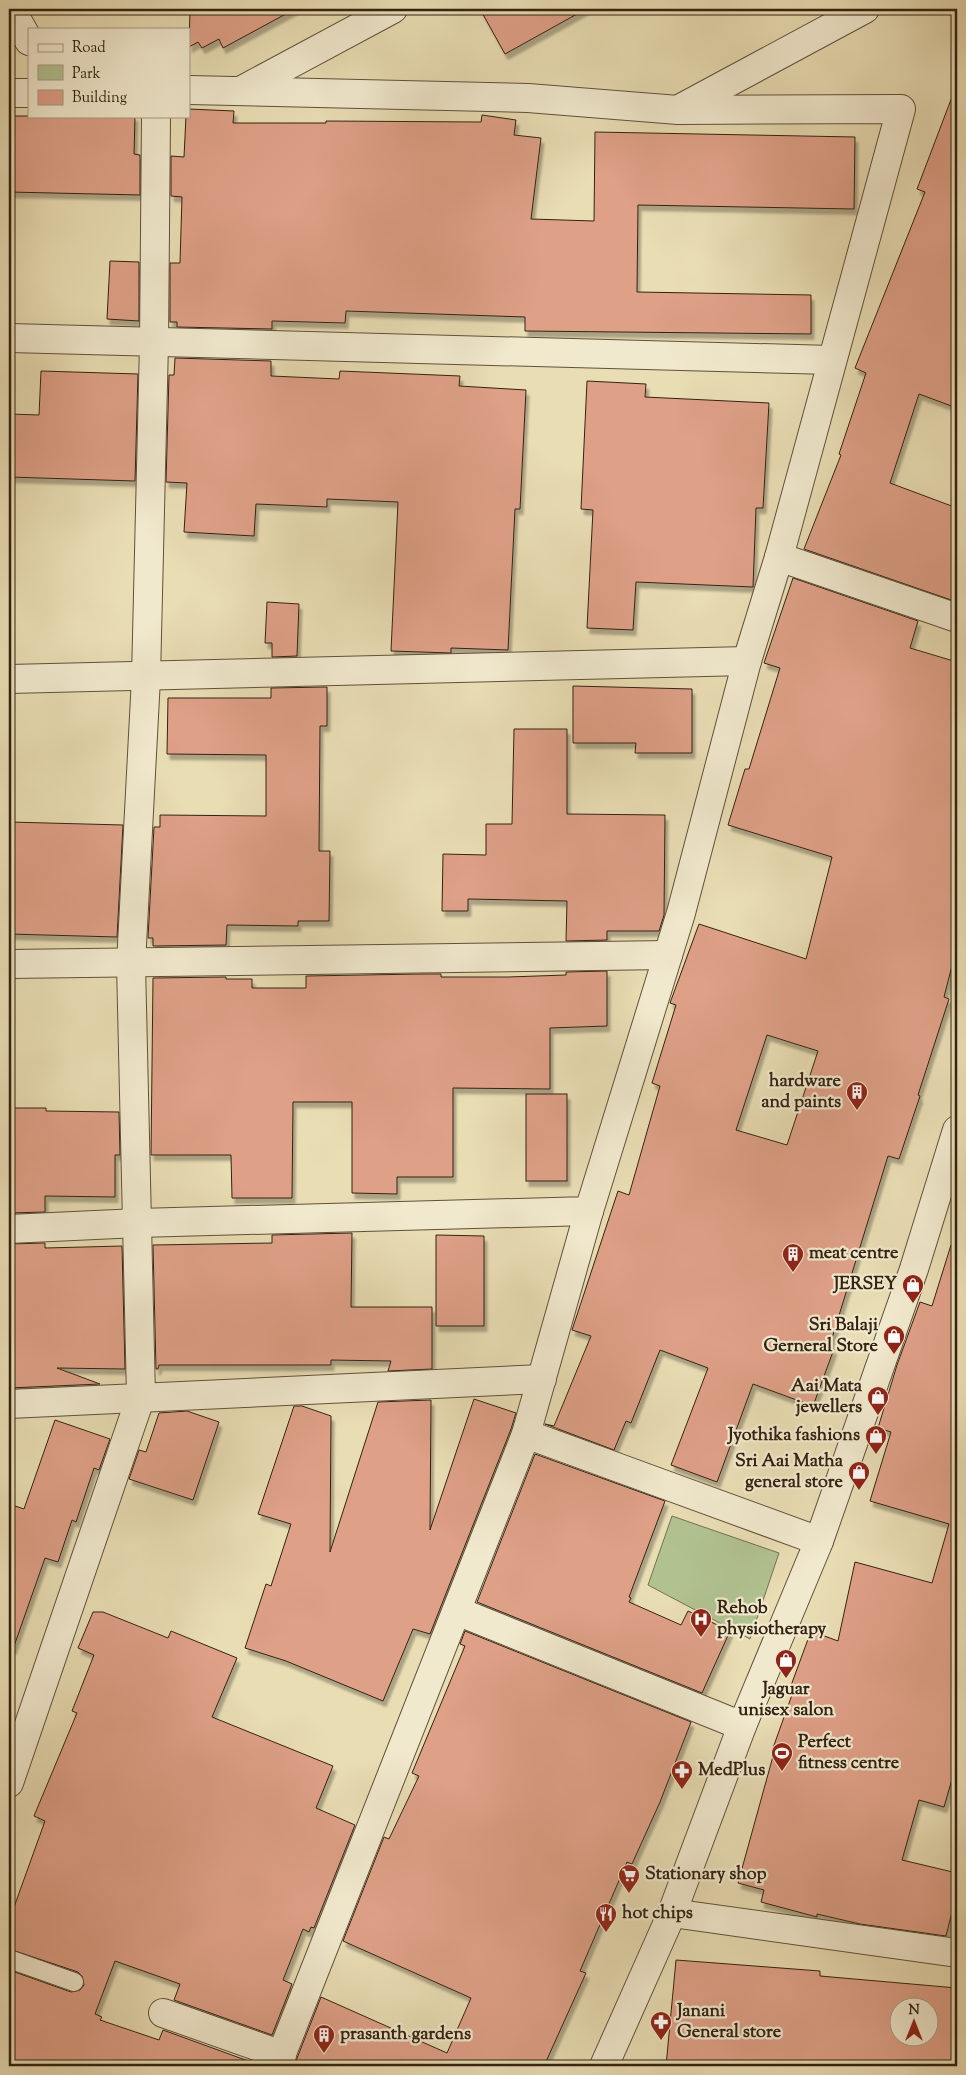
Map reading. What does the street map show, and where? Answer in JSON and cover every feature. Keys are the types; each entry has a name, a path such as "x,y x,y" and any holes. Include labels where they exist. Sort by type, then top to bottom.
{"street":[{"path":"11,9 28,39"},
{"path":"240,91 394,9"},
{"path":"678,110 865,9"},
{"path":"163,2013 280,2060 526,1434 589,1211 681,913 747,661 779,557 900,109 678,110 528,98 190,90"},
{"path":"9,93 28,93"},
{"path":"9,1783 141,1396 132,964 146,678 154,343 156,118"},
{"path":"9,338 832,360"},
{"path":"779,557 957,618"},
{"path":"9,679 146,678 747,661"},
{"path":"9,964 132,964 668,955"},
{"path":"604,2066 672,1913 742,1726 819,1541 914,1269 957,1130"},
{"path":"9,1229 138,1223 589,1211"},
{"path":"9,1404 141,1396 542,1379"},
{"path":"526,1434 819,1541"},
{"path":"457,1611 742,1726"},
{"path":"672,1913 957,1953"}],"lane":[{"path":"9,1959 74,1982"}],"green space":[{"path":"672,1516 779,1553 750,1639 648,1585"}],"building":[{"path":"190,9 295,9 223,48 219,39 202,48 198,42 190,46"},
{"path":"480,9 586,9 505,54"},
{"path":"955,89 957,89 957,408 919,394 890,483 957,508 957,602 804,549 841,455 839,454 866,373 855,368 925,192 917,189"},
{"path":"190,109 234,111 233,123 326,123 326,121 481,122 482,115 516,120 514,135 541,138 531,219 594,221 595,132 855,137 854,209 638,205 637,292 811,295 811,334 525,331 525,317 346,311 345,323 272,321 272,329 177,327 177,322 170,322 170,263 180,263 182,197 171,196 171,156 184,157 186,118 190,118"},
{"path":"9,116 28,116 28,118 135,118 134,154 140,155 140,195 9,192"},
{"path":"110,261 139,262 139,321 107,319"},
{"path":"175,358 271,361 271,376 339,379 340,371 460,376 459,386 526,390 520,509 515,509 508,650 451,648 451,653 391,651 398,502 327,499 327,507 256,504 254,536 184,532 187,483 166,482 169,375 174,375"},
{"path":"41,371 138,374 135,481 9,477 9,414 39,415"},
{"path":"587,381 646,384 645,397 769,403 763,508 756,508 753,587 636,582 633,630 587,628 593,510 581,509"},
{"path":"793,578 918,621 910,648 957,662 957,946 944,997 949,999 918,1095 920,1096 899,1159 888,1156 829,1348 834,1349 813,1406 753,1384 717,1482 671,1465 708,1368 660,1350 631,1423 626,1421 614,1450 545,1424 554,1426 591,1336 572,1330 618,1191 629,1195 660,1086 652,1083 676,1005 670,1003 699,924 806,959 832,857 728,825 745,769 749,769 780,668 764,663","holes":["767,1035 818,1051 787,1145 736,1130"]},
{"path":"267,602 299,604 297,656 272,657 272,643 265,643"},
{"path":"573,686 692,689 692,753 635,753 636,743 573,743"},
{"path":"327,687 327,726 320,726 319,851 330,851 329,921 298,921 298,926 227,925 226,945 153,946 153,938 148,938 154,827 160,827 160,815 266,816 266,755 167,754 168,698 271,698 271,688"},
{"path":"514,729 567,729 567,814 665,815 664,915 659,931 607,931 607,940 566,941 567,901 468,899 468,911 442,911 443,854 486,855 486,824 512,824"},
{"path":"9,822 123,825 117,937 9,934"},
{"path":"607,971 607,1026 550,1028 550,1089 453,1088 453,1177 397,1177 397,1194 352,1193 352,1102 293,1102 292,1198 232,1198 231,1155 151,1155 153,978 226,977 226,979 252,979 252,988 306,988 306,976 441,974 441,977 508,977 566,975 566,972"},
{"path":"526,1094 567,1094 567,1181 526,1181"},
{"path":"9,1108 46,1108 46,1111 119,1112 120,1155 115,1155 115,1197 45,1196 45,1212 9,1213"},
{"path":"352,1233 351,1307 432,1307 432,1369 388,1371 391,1361 331,1360 331,1365 159,1365 158,1369 156,1369 153,1245 272,1243 272,1235"},
{"path":"436,1235 484,1236 484,1326 436,1326"},
{"path":"45,1243 45,1248 122,1246 125,1369 57,1368 100,1384 9,1388 9,1244"},
{"path":"951,1245 957,1246 957,1762 944,1807 919,1800 902,1860 957,1873 957,1892 946,1936 860,1924 817,1914 817,1917 761,1902 764,1890 738,1883 775,1749 773,1748 793,1692 789,1691 811,1631 838,1641 855,1562 932,1583 949,1524 870,1501 891,1432 878,1428 897,1365 920,1302 932,1306"},
{"path":"474,1399 516,1413 430,1634 413,1629 383,1701 286,1661 245,1648 266,1584 271,1586 291,1524 258,1514 294,1406 302,1406 331,1416 330,1552 378,1402 431,1400 430,1530"},
{"path":"187,1411 219,1422 193,1500 129,1479 139,1450 146,1452 159,1413"},
{"path":"55,1420 110,1439 99,1470 94,1468 76,1522 72,1520 58,1562 45,1558 13,1649 9,1649 9,1504 24,1509"},
{"path":"535,1454 665,1501 629,1597 631,1598 629,1602 681,1625 688,1611 730,1631 702,1693 477,1602"},
{"path":"93,1612 103,1612 168,1638 171,1631 237,1658 212,1717 333,1766 316,1808 355,1825 314,1928 311,1927 309,1932 303,1929 283,1980 292,1984 272,2035 174,2000 180,1984 115,1961 95,2014 102,2017 100,2020 159,2040 163,2030 262,2066 9,2066 9,1970 71,1992 80,1990 84,1985 82,1976 78,1972 9,1949 9,1921 45,1821 34,1816 77,1713 72,1711 94,1655 78,1648"},
{"path":"465,1631 691,1722 660,1802 632,1864 627,1862 580,1971 586,1973 544,2066 294,2066 321,1997 447,2053 471,1998 343,1941 384,1837 389,1839 419,1776 412,1773 465,1646 460,1644"},
{"path":"676,1960 820,1971 820,1976 957,1988 957,2066 666,2066"}],"place":[{"name":"hardware and paints","path":"857,1111"},
{"name":"meat centre","path":"793,1273"},
{"name":"JERSEY","path":"913,1304"},
{"name":"Sri Balaji Gerneral Store","path":"894,1355"},
{"name":"Aai Mata jewellers","path":"878,1416"},
{"name":"Jyothika fashions","path":"876,1455"},
{"name":"Sri Aai Matha general store","path":"859,1491"},
{"name":"Rehob physiotherapy","path":"701,1638"},
{"name":"Jaguar unisex salon","path":"786,1679"},
{"name":"Perfect fitness centre","path":"782,1772"},
{"name":"MedPlus","path":"682,1790"},
{"name":"Stationary shop","path":"629,1894"},
{"name":"hot chips","path":"606,1933"},
{"name":"Janani General store","path":"661,2041"},
{"name":"prasanth gardens","path":"324,2054"}]}
